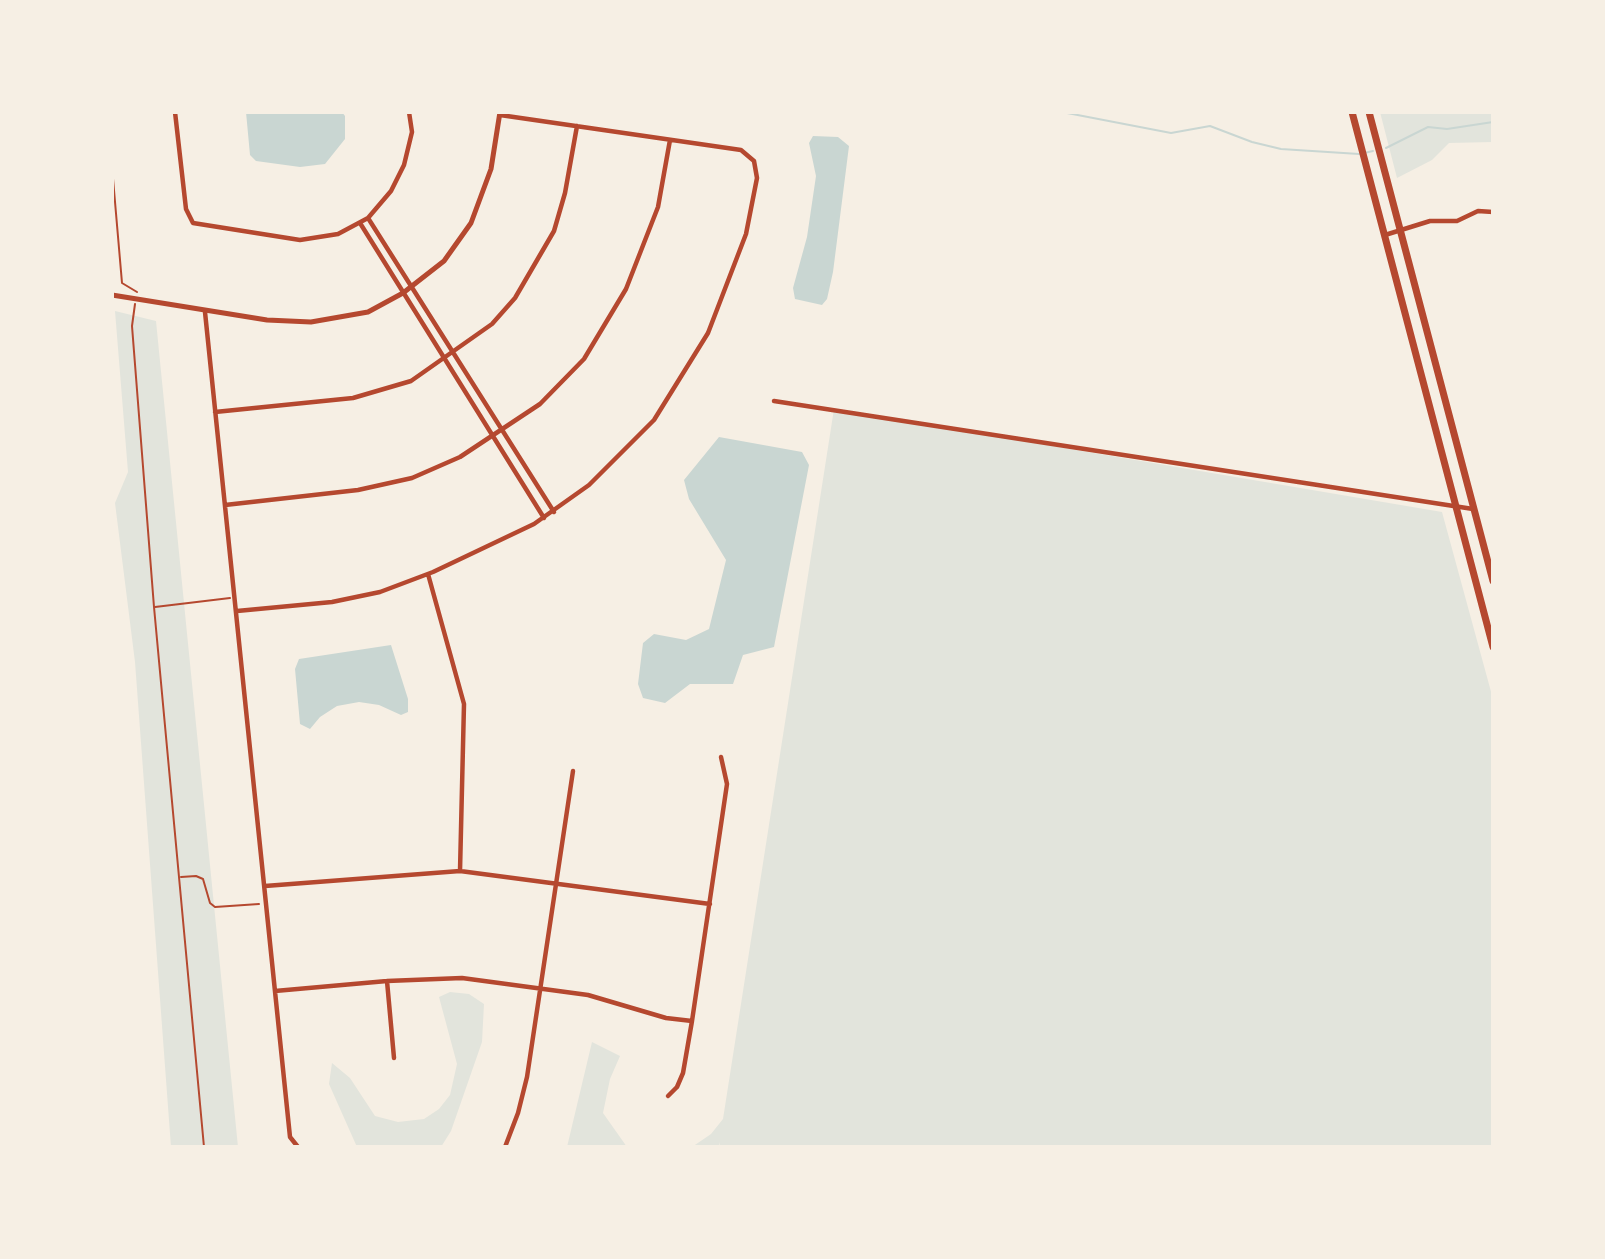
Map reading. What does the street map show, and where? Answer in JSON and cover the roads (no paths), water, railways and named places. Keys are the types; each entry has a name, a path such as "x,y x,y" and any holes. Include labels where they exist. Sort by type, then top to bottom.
{"main road":[{"path":"1352,112 1493,647"},
{"path":"1369,112 1493,581"}],"street":[{"path":"175,112 186,209 197,226 300,240 338,234 360,223 368,218 391,191 404,165 412,132 409,112"},
{"path":"112,295 205,312 312,322 368,312 414,286 444,261 471,223 491,169 500,113 741,150 754,161 757,177 746,234 708,332 654,420 589,485 554,512 518,534 380,592 332,602 237,611"},
{"path":"215,412 353,398 411,381 492,324 515,298 535,268 557,218 577,126"},
{"path":"225,505 385,485 437,469 503,431 540,404 584,359 626,289 657,207 670,140"},
{"path":"1385,235 1430,221 1457,220 1478,211 1493,212"},
{"path":"368,218 414,286 554,512"},
{"path":"360,223 442,359 544,518"},
{"path":"205,312 290,1138 298,1147"},
{"path":"774,401 1474,509"},
{"path":"428,574 464,704 460,871"},
{"path":"668,1097 677,1087 683,1073 692,1021 727,784 721,757"},
{"path":"505,1147 524,1093 573,771"},
{"path":"265,886 460,871 710,904"},
{"path":"275,991 387,981 462,978 588,995 666,1017 692,1021"},
{"path":"387,981 394,1058"}],"waterway":[{"path":"1006,112 1026,112"},
{"path":"1062,112 1171,133 1210,126 1252,142 1281,149 1359,154"},
{"path":"1386,148 1428,127 1447,129 1493,122"},
{"path":"1364,153 1373,151"}]}
